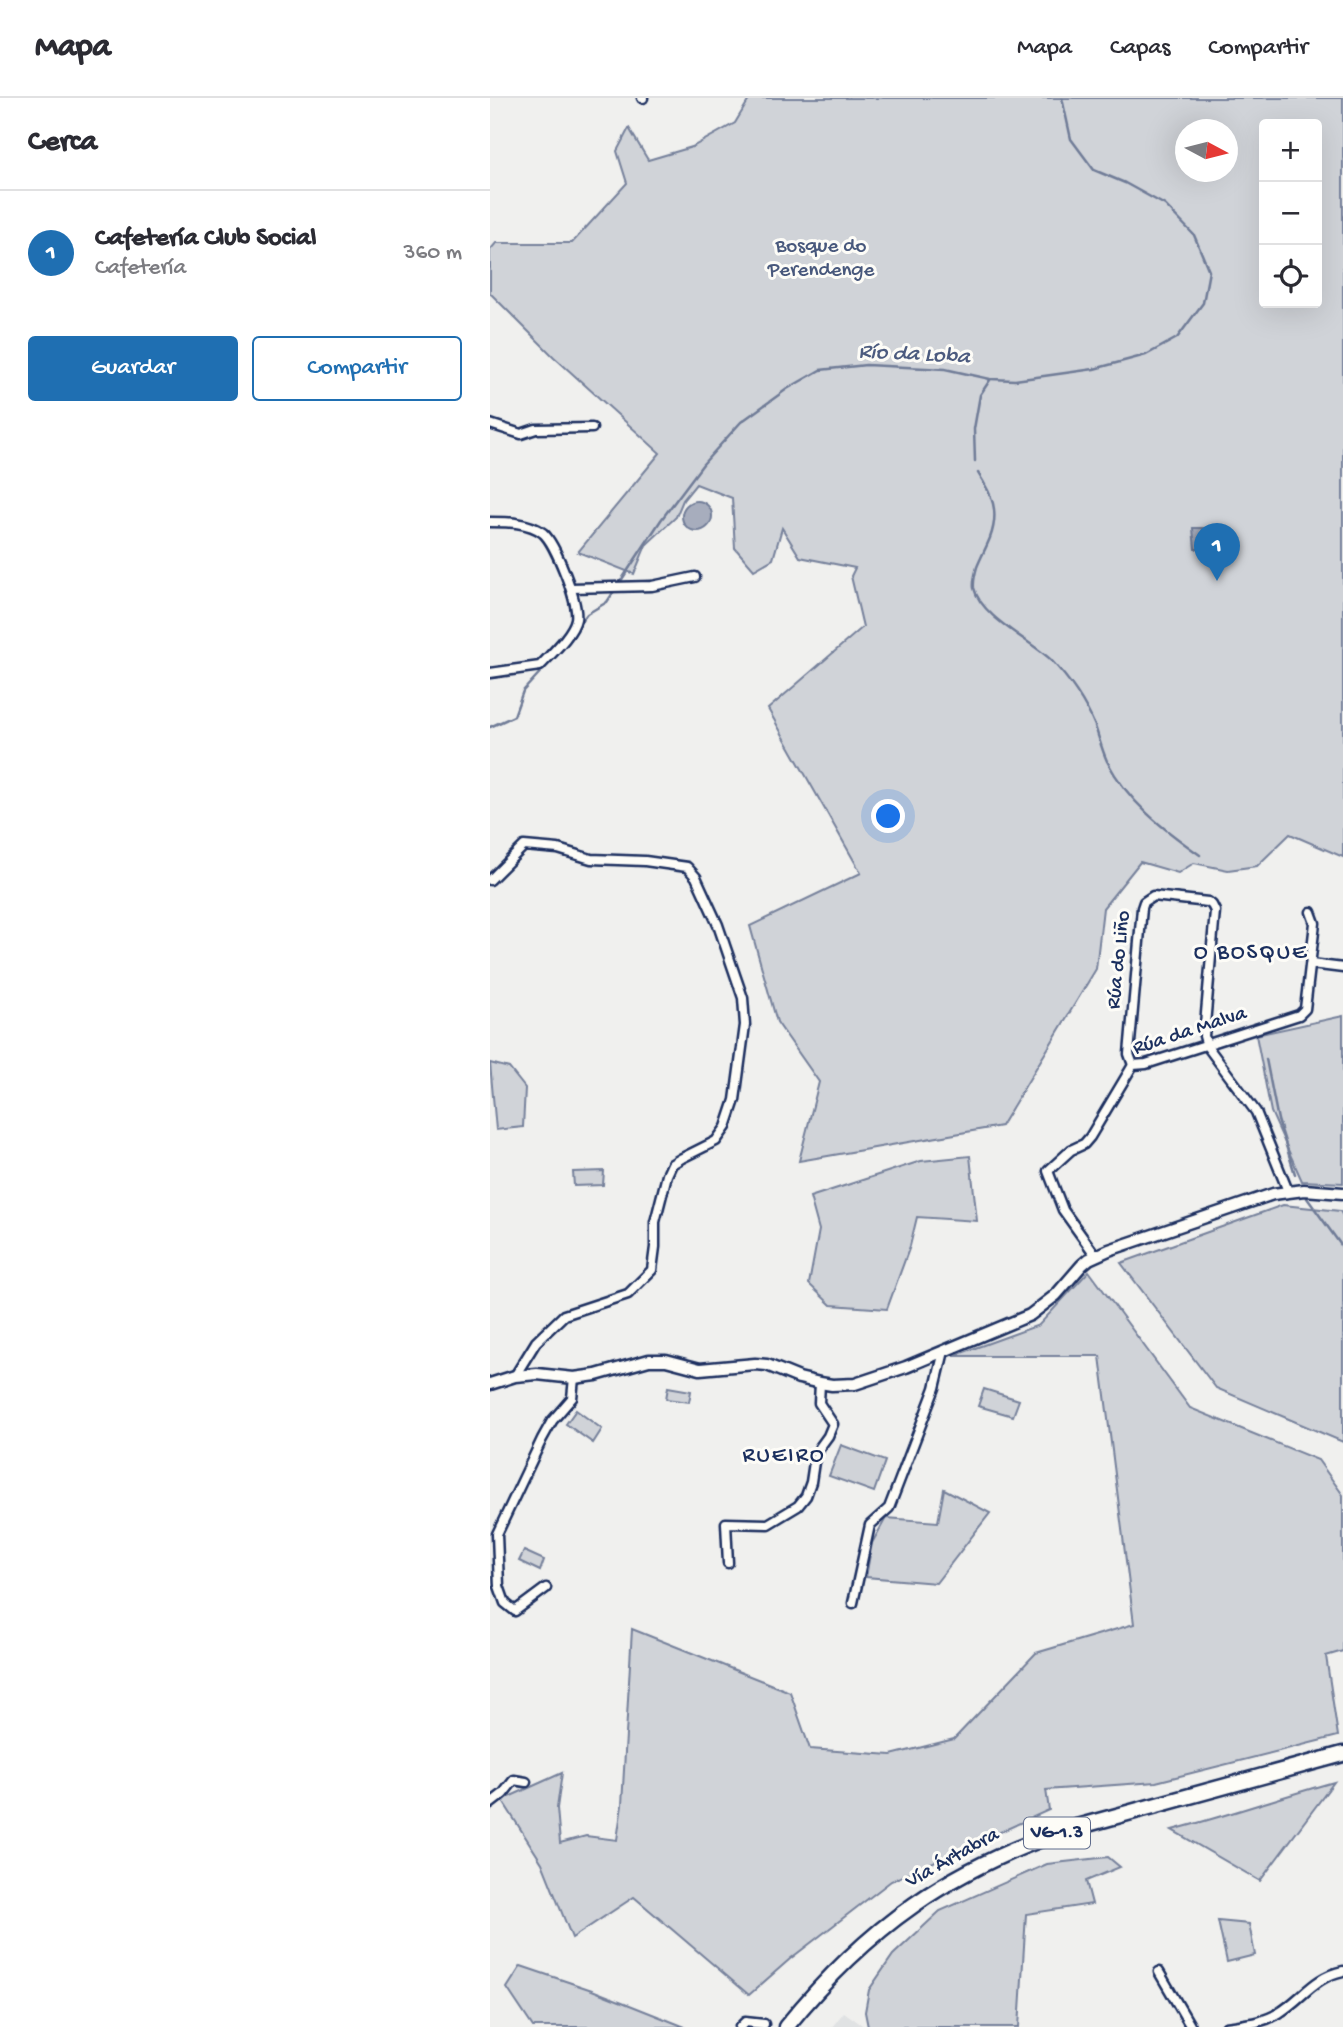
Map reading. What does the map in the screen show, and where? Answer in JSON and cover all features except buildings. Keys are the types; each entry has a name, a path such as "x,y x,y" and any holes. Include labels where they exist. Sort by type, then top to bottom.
{"highway":[{"name":"Vía Ártabra","path":"786,2027 813,1994 868,1939 906,1909 945,1884 1008,1852 1073,1828 1343,1755"},
{"name":"VG-1.3","path":"779,2027 813,1994"}],"street":[{"path":"490,424 521,434 536,429 592,428"},
{"path":"490,522 510,522 542,532 571,588 577,617 572,631 540,666 490,673"},
{"path":"571,588 652,586 695,577"},
{"path":"490,880 524,846 558,849 591,859 645,861 687,867 696,877 718,925 743,998 745,1025 735,1100 726,1127 716,1142 672,1164 667,1175 655,1222 652,1270 628,1293 564,1315 536,1342 514,1376"},
{"name":"Rúa do Liño","path":"1133,1065 1129,1054 1142,908 1144,902 1153,896 1208,902 1212,905 1214,911 1205,1036 1207,1046"},
{"name":"Rúa da Malva","path":"1096,1256 1063,1210 1048,1171 1090,1137 1133,1065 1146,1064 1207,1046 1298,1015 1305,1009 1315,923 1311,912"},
{"path":"1311,964 1343,968"},
{"path":"1207,1046 1256,1112 1287,1191"},
{"path":"490,1384 514,1376 537,1374 574,1378 596,1375 649,1360 666,1360 700,1369 744,1364 767,1365 820,1383 855,1384 906,1367 1030,1315 1056,1295 1082,1265 1096,1256 1234,1206 1287,1191 1343,1193"},
{"path":"853,1603 870,1525 889,1508 935,1388 944,1351"},
{"path":"546,1588 514,1611 505,1602 499,1586 497,1534 542,1439 552,1421 572,1398 574,1378"},
{"path":"728,1563 726,1523 768,1524 799,1506 806,1496 814,1462 833,1424 819,1402 820,1383"},
{"path":"490,1804 503,1794 514,1780 526,1782"},
{"path":"1227,2027 1270,2018 1282,2012 1324,1976 1343,1971"},
{"path":"1159,1972 1191,2027"},
{"path":"740,2027 745,2022 764,2024"}],"shaded area":[{"path":"844,2012 865,2027 832,2027"}],"green space":[{"name":"Bosque do Perendenge","path":"750,98 1343,98 1343,857 1290,834 1257,866 1228,870 1194,863 1178,873 1140,862 1103,908 1096,969 1001,1126 799,1161 819,1082 777,1022 750,926 861,873 768,709 863,627 851,576 855,568 800,557 782,528 773,559 754,570 735,548 732,498 696,484 683,500 676,517 646,545 634,574 578,552 660,453 554,357 490,293 490,250 496,243 572,243 627,183 617,151 629,128 648,160 692,147 735,123"},
{"path":"1343,1016 1343,1183 1302,1181 1271,1112 1256,1035"},
{"path":"490,1063 509,1068 525,1088 523,1127 496,1130"},
{"path":"970,1156 977,1221 917,1217 910,1246 887,1309 831,1305 809,1284 819,1230 810,1197 921,1161"},
{"path":"604,1171 603,1185 574,1186 573,1172"},
{"path":"1283,1205 1340,1211 1343,1216 1343,1442 1216,1388 1121,1263"},
{"path":"1089,1271 1190,1408 1318,1460 1343,1495 1343,1651 1326,1656 1338,1736 1156,1782 1046,1790 1049,1810 891,1881 790,1959 749,1995 634,1897 572,1938 542,1863 502,1800 562,1773 557,1808 560,1843 586,1836 617,1840 622,1805 632,1629 790,1692 810,1749 891,1755 954,1739 1036,1653 1134,1624 1100,1356 953,1356 1039,1325"},
{"path":"668,1387 691,1391 689,1402 666,1399"},
{"path":"984,1389 1019,1400 1013,1416 978,1406"},
{"path":"576,1410 602,1429 593,1443 566,1424"},
{"path":"841,1445 885,1461 874,1492 829,1476"},
{"path":"944,1489 990,1513 936,1583 866,1577 872,1543 886,1518 938,1522"},
{"path":"524,1551 544,1560 540,1571 519,1561"},
{"path":"1334,1782 1260,1881 1172,1830 1213,1819"},
{"path":"1108,1857 1120,1867 1086,1881 1092,1904 1026,1914 1019,2027 868,2027 865,2012 869,1990 893,1955 940,1911 1047,1864"},
{"path":"1218,1921 1249,1924 1255,1955 1227,1962"},
{"path":"521,1966 592,1990 685,2027 533,2027 507,1988"}],"water":[{"path":"697,501 708,505 712,516 708,527 697,531 686,527 682,516 686,505"},
{"path":"1193,528 1203,528 1204,549 1195,549"}],"waterway":[{"name":"Río da Loba","path":"577,627 587,614 607,602 661,520 703,464 741,422 787,389 820,370 866,365 945,369 990,379 1015,380 1094,369 1146,355 1177,338 1203,303 1209,271 1194,235 1165,205 1094,170 1071,139 1062,98"},
{"path":"975,461 974,429 980,395 990,380"},
{"path":"978,473 991,496 994,511 993,528 974,578 978,599 996,618 1042,652 1058,668 1086,708 1107,761 1125,789 1160,825 1200,855"},
{"name":"Río da Loba","path":"490,727 514,716 523,691 556,655"},
{"path":"1266,1059 1278,1120 1295,1174"},
{"path":"1307,1198 1343,1248"}],"place":[{"name":"Cafetería Club Social","path":"1217,581"}],"district":[{"name":"O BOSQUE","path":"1251,953"},
{"name":"RUEIRO","path":"784,1456"}]}
